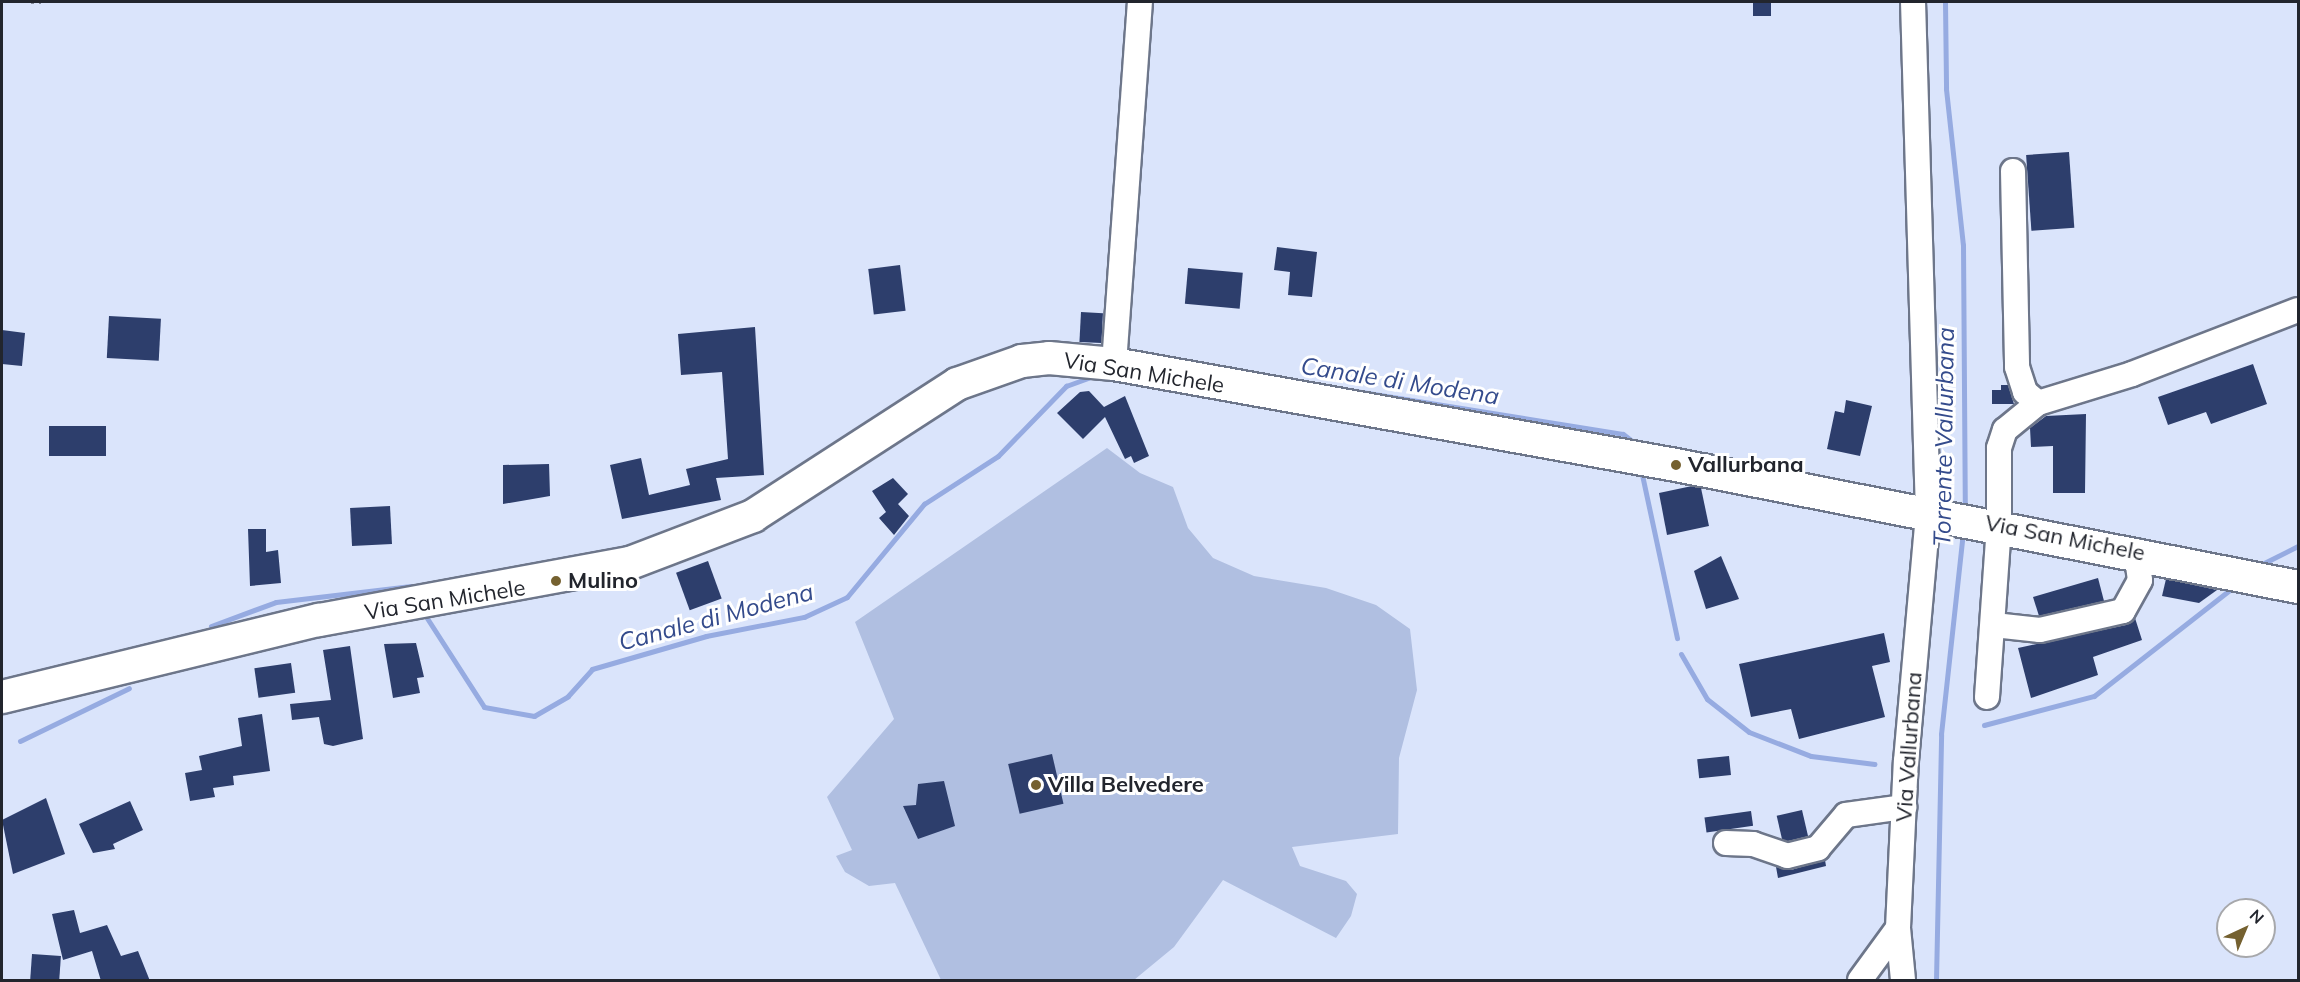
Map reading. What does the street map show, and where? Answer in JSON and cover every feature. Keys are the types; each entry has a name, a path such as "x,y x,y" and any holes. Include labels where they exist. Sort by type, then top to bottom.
{"main road":[{"name":"Via San Michele","path":"2,697 319,620 630,563 753,516 957,384 1022,361 1114,364 2136,551 2298,587"}],"street":[{"path":"1114,364 1140,2"},
{"name":"Via Vallurbana","path":"1903,981 1898,928 1904,807 1936,514 1913,2"},
{"path":"2013,171 2017,367 2025,392 2038,403"},
{"path":"1987,697 1994,625 1991,524 2001,437 2038,403 2298,310"},
{"path":"1994,625 2040,630 2123,610 2140,580 2136,551"},
{"path":"1726,843 1753,844 1787,856 1818,848 1846,815 1904,807"},
{"path":"1860,981 1898,928"}],"path":[{"path":"31,2 41,2"}],"shaded area":[{"path":"1107,448 1140,473 1173,487 1188,528 1213,558 1254,576 1326,588 1376,605 1410,629 1417,690 1399,758 1398,834 1292,847 1300,866 1346,881 1357,894 1351,916 1336,938 1223,880 1174,947 1134,980 941,980 895,883 869,886 845,872 836,856 852,850 827,797 894,719 855,622"}],"building":[{"path":"1753,2 1771,2 1771,16 1753,16"},
{"path":"2069,152 2074,228 2031,231 2026,155"},
{"path":"1277,247 1317,252 1312,297 1288,295 1290,272 1274,270"},
{"path":"900,265 906,311 874,315 868,269"},
{"path":"1188,268 1243,273 1240,309 1185,304"},
{"path":"1081,312 1103,313 1101,343 1079,342"},
{"path":"109,316 161,319 159,361 107,358"},
{"path":"755,327 764,475 716,478 721,500 622,519 610,465 641,458 649,495 690,485 686,469 728,459 722,372 681,375 678,334"},
{"path":"2,330 25,333 22,366 2,364"},
{"path":"2253,364 2267,404 2211,424 2206,412 2168,425 2158,397"},
{"path":"2001,385 2008,385 2014,404 1992,404 1992,390 2001,390"},
{"path":"1089,391 1104,407 1125,396 1149,456 1134,463 1131,456 1125,459 1105,417 1083,439 1057,413 1080,392"},
{"path":"1846,400 1872,406 1860,456 1827,449 1835,411 1844,413"},
{"path":"2086,414 2085,493 2053,493 2053,446 2031,447 2030,428 2046,416"},
{"path":"49,426 106,426 106,456 49,456"},
{"path":"549,464 550,496 503,504 503,465"},
{"path":"893,478 908,494 898,504 909,516 894,535 879,518 886,512 872,491"},
{"path":"1692,486 1701,488 1709,526 1667,535 1659,493"},
{"path":"390,506 392,544 352,546 350,508"},
{"path":"248,529 266,529 266,552 278,550 281,583 250,586"},
{"path":"1721,556 1739,599 1706,609 1694,571"},
{"path":"708,561 722,599 690,610 676,573"},
{"path":"2098,578 2104,601 2039,616 2033,597"},
{"path":"2166,579 2217,590 2199,603 2162,596"},
{"path":"2135,618 2142,640 2093,657 2098,675 2031,698 2018,648 2126,625"},
{"path":"1884,633 1890,662 1872,666 1885,717 1799,739 1791,709 1751,717 1739,664"},
{"path":"416,643 424,677 417,678 420,693 393,698 384,644"},
{"path":"350,646 363,739 333,746 324,744 319,717 292,720 290,704 331,700 323,650"},
{"path":"291,663 295,693 259,698 254,668"},
{"path":"262,714 270,771 233,776 234,785 213,788 215,797 190,801 185,773 202,770 199,756 242,746 238,718"},
{"name":"Villa Belvedere","path":"1052,754 1063,804 1020,814 1008,764"},
{"path":"1729,756 1731,775 1699,778 1697,759"},
{"path":"944,781 955,826 918,839 903,806 916,805 918,784"},
{"path":"46,798 65,854 13,874 2,820"},
{"path":"130,801 143,830 113,844 115,849 93,853 79,824"},
{"path":"1802,810 1808,836 1783,842 1777,816"},
{"path":"1751,811 1753,826 1707,832 1704,818"},
{"path":"1825,860 1826,866 1778,878 1776,867 1791,870"},
{"path":"74,910 80,933 107,925 121,956 138,951 150,981 101,981 92,951 63,960 52,914"},
{"path":"32,954 61,956 59,980 30,980"}],"waterway":[{"name":"Torrente Vallurbana","path":"1945,2 1946,89 1963,245 1965,512"},
{"name":"Canale di Modena","path":"425,615 484,707 534,716 568,696 592,669 706,636 804,617 847,597 924,504 998,456 1066,386 1094,376"},
{"name":"Canale di Modena","path":"1355,391 1623,434 1637,445"},
{"name":"Canale di Modena","path":"1641,470 1677,638"},
{"name":"Torrente Vallurbana","path":"1936,980 1941,734 1963,530"},
{"name":"Canale di Modena","path":"2258,566 2298,546"},
{"name":"Canale di Modena","path":"211,626 276,602 411,586"},
{"name":"Canale di Modena","path":"1984,725 2094,696 2235,586"},
{"name":"Canale di Modena","path":"1681,654 1707,699 1749,732 1811,756 1874,764"},
{"name":"Canale di Modena","path":"20,741 129,688"}],"place":[{"name":"Vallurbana","path":"1676,465"},
{"name":"Mulino","path":"556,581"},
{"name":"Villa Belvedere","path":"1036,785"}]}
